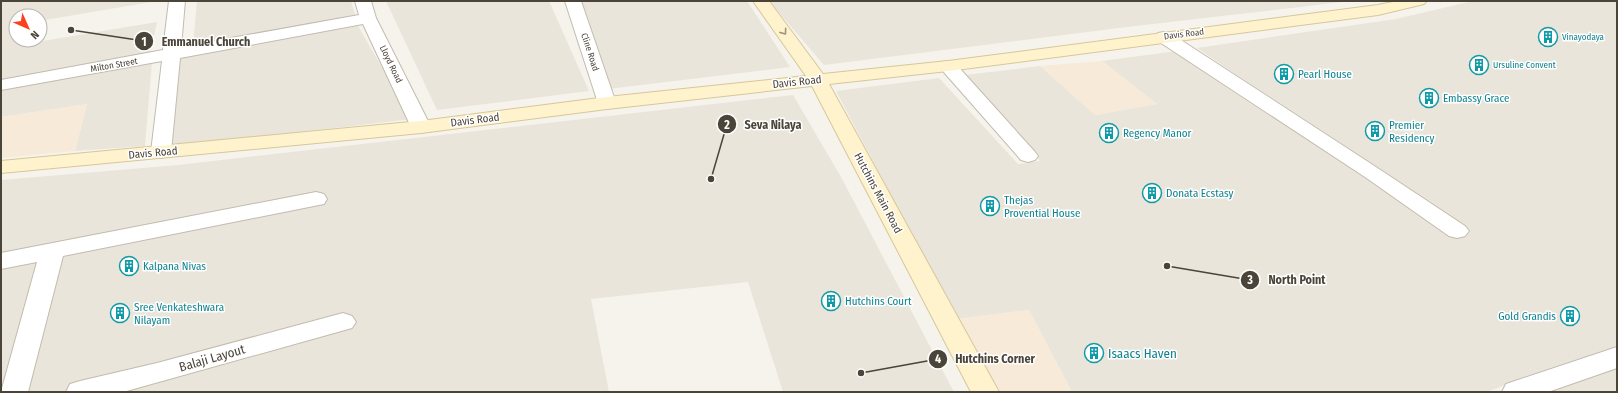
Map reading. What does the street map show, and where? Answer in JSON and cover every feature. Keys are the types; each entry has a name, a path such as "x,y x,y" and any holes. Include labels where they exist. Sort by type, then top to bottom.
{"street":[{"path":"161,152 177,1"},
{"name":"Lloyd Road","path":"363,1 368,18 421,127"},
{"name":"Cline Road","path":"573,1 607,104"},
{"name":"Hutchins Main Road","path":"761,1 818,80 985,392"},
{"name":"Davis Road","path":"1,167 421,127 607,104 948,66 1378,10 1419,1"},
{"name":"Milton Street","path":"1,85 368,18"},
{"path":"1164,37 1372,173 1457,231"},
{"path":"948,66 1028,156"},
{"path":"1,261 316,199"},
{"path":"14,392 52,250"},
{"name":"Balaji Layout","path":"80,392 157,373 343,322"},
{"path":"1516,392 1617,357"}],"shaded area":[{"path":"1,1 157,1 48,19 48,8 8,8 8,48 48,48 48,40 157,22 150,55 1,81"},
{"path":"197,1 351,1 356,18 193,45"},
{"path":"386,1 549,1 589,91 437,110"},
{"path":"580,1 747,1 790,67 608,89"},
{"path":"769,1 1351,1 1135,26 824,65"},
{"path":"1473,1 1611,1 1617,3 1617,346 1486,392 1072,392 1029,310 956,319 836,91 939,78 1018,164 1040,161 965,75 1040,66 1095,115 1157,104 1102,61 1177,51 1452,236 1468,232 1197,48 1396,19"},
{"path":"358,26 412,119 171,147 180,57"},
{"path":"1102,61 1157,104 1095,115 1040,66"},
{"path":"152,62 145,146 75,151 87,104 1,117 2,89"},
{"path":"793,95 841,177 954,392 783,392 748,282 591,299 609,392 1,392 1,180 178,165"},
{"path":"87,104 75,151 1,158 1,117"},
{"path":"1029,310 1072,392 994,392 956,319"},
{"path":"1617,367 1617,392 1548,392"}],"place":[{"name":"Emmanuel Church","path":"71,30"},
{"name":"Vinayodaya","path":"1548,37"},
{"name":"Ursuline Convent","path":"1479,65"},
{"name":"Pearl House","path":"1284,74"},
{"name":"Embassy Grace","path":"1429,98"},
{"name":"Premier Residency","path":"1375,131"},
{"name":"Regency Manor","path":"1109,133"},
{"name":"Seva Nilaya","path":"711,179"},
{"name":"Donata Ecstasy","path":"1152,193"},
{"name":"Thejas Provential House","path":"990,206"},
{"name":"Kalpana Nivas","path":"129,266"},
{"name":"North Point","path":"1167,266"},
{"name":"Hutchins Court","path":"831,301"},
{"name":"Sree Venkateshwara Nilayam","path":"120,313"},
{"name":"Gold Grandis","path":"1570,316"},
{"name":"Isaacs Haven","path":"1094,353"},
{"name":"Hutchins Corner","path":"861,373"}]}
